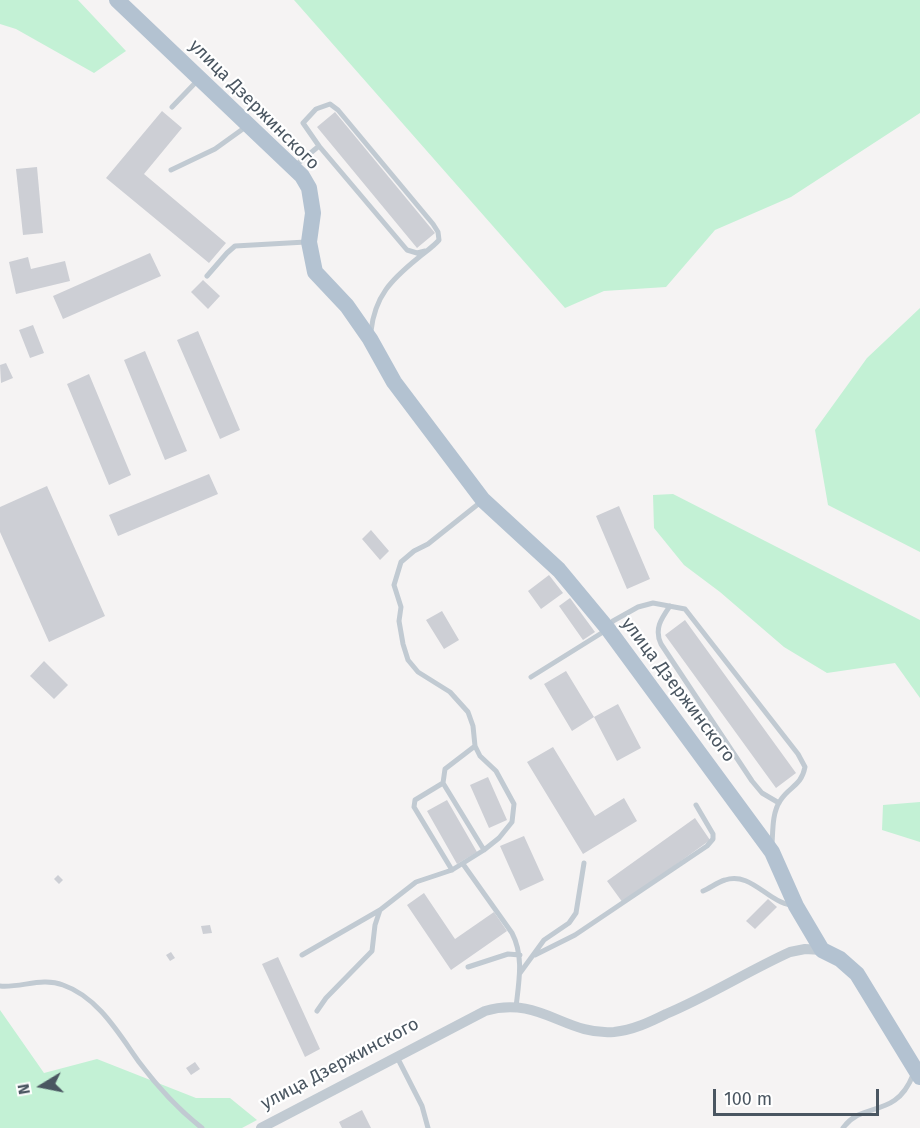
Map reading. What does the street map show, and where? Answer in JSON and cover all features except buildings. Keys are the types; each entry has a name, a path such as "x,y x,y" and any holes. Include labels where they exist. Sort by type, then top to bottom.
{"main road":[{"name":"улица Дзержинского","path":"117,0 302,176 309,188 313,213 309,242 315,272 347,306 370,339 394,382 483,500 526,537 559,570 608,629 772,852 796,906 822,950"},
{"path":"822,950 840,959 857,974 918,1072"}],"street":[{"name":"улица Дзержинского","path":"261,1128 485,1011 516,1007 544,1013 588,1030 602,1032 627,1030 683,1007 790,952 805,949 822,950"}],"lane":[{"path":"172,107 200,78"},
{"path":"370,339 375,308 387,287 427,251 439,240 438,232 338,110 330,104 315,109 303,123 319,146 407,250 417,253 427,251"},
{"path":"171,170 215,149 247,125"},
{"path":"294,168 319,146"},
{"path":"207,276 226,253 235,246 309,242"},
{"path":"302,955 380,910 416,882 463,864 499,838 512,822 514,804 496,771 480,756 475,746 468,712 450,692 418,672 408,660 399,621 401,607 394,585 401,562 414,551 428,544 483,500"},
{"path":"531,677 608,629 613,621 638,607 653,603 685,609 798,754 805,767 799,783 778,803 773,829 772,852"},
{"path":"670,606 661,619 657,631 661,644 753,782 762,794 778,803"},
{"path":"475,746 445,769 443,783 484,850"},
{"path":"443,783 415,800 414,807 452,870"},
{"path":"535,955 575,935 707,846 713,839 713,834 696,805"},
{"path":"520,973 544,940 568,923 576,913 584,863"},
{"path":"463,864 519,945 520,973 516,1007"},
{"path":"703,891 725,880 735,878 745,880 779,902 796,906"},
{"path":"317,1011 326,998 372,951 375,925 380,910"},
{"path":"468,967 508,954 520,955"},
{"path":"0,986 12,987 38,982 53,982 74,990 102,1012 157,1083 189,1118 202,1128"},
{"path":"396,1056 422,1106 429,1128"},
{"path":"843,1128 848,1120 897,1101 908,1089 918,1072"}],"green space":[{"path":"0,0 78,0 126,51 94,73 16,29 0,24"},
{"path":"294,0 920,0 920,113 791,197 715,230 666,287 604,291 565,308"},
{"path":"920,308 920,552 828,505 815,430 867,358"},
{"path":"673,494 920,620 920,698 895,663 827,673 784,647 720,592 684,565 654,528 653,495"},
{"path":"920,802 920,842 882,830 883,805"},
{"path":"0,1010 44,1073 97,1059 196,1098 230,1098 257,1120 242,1128 0,1128"}]}
